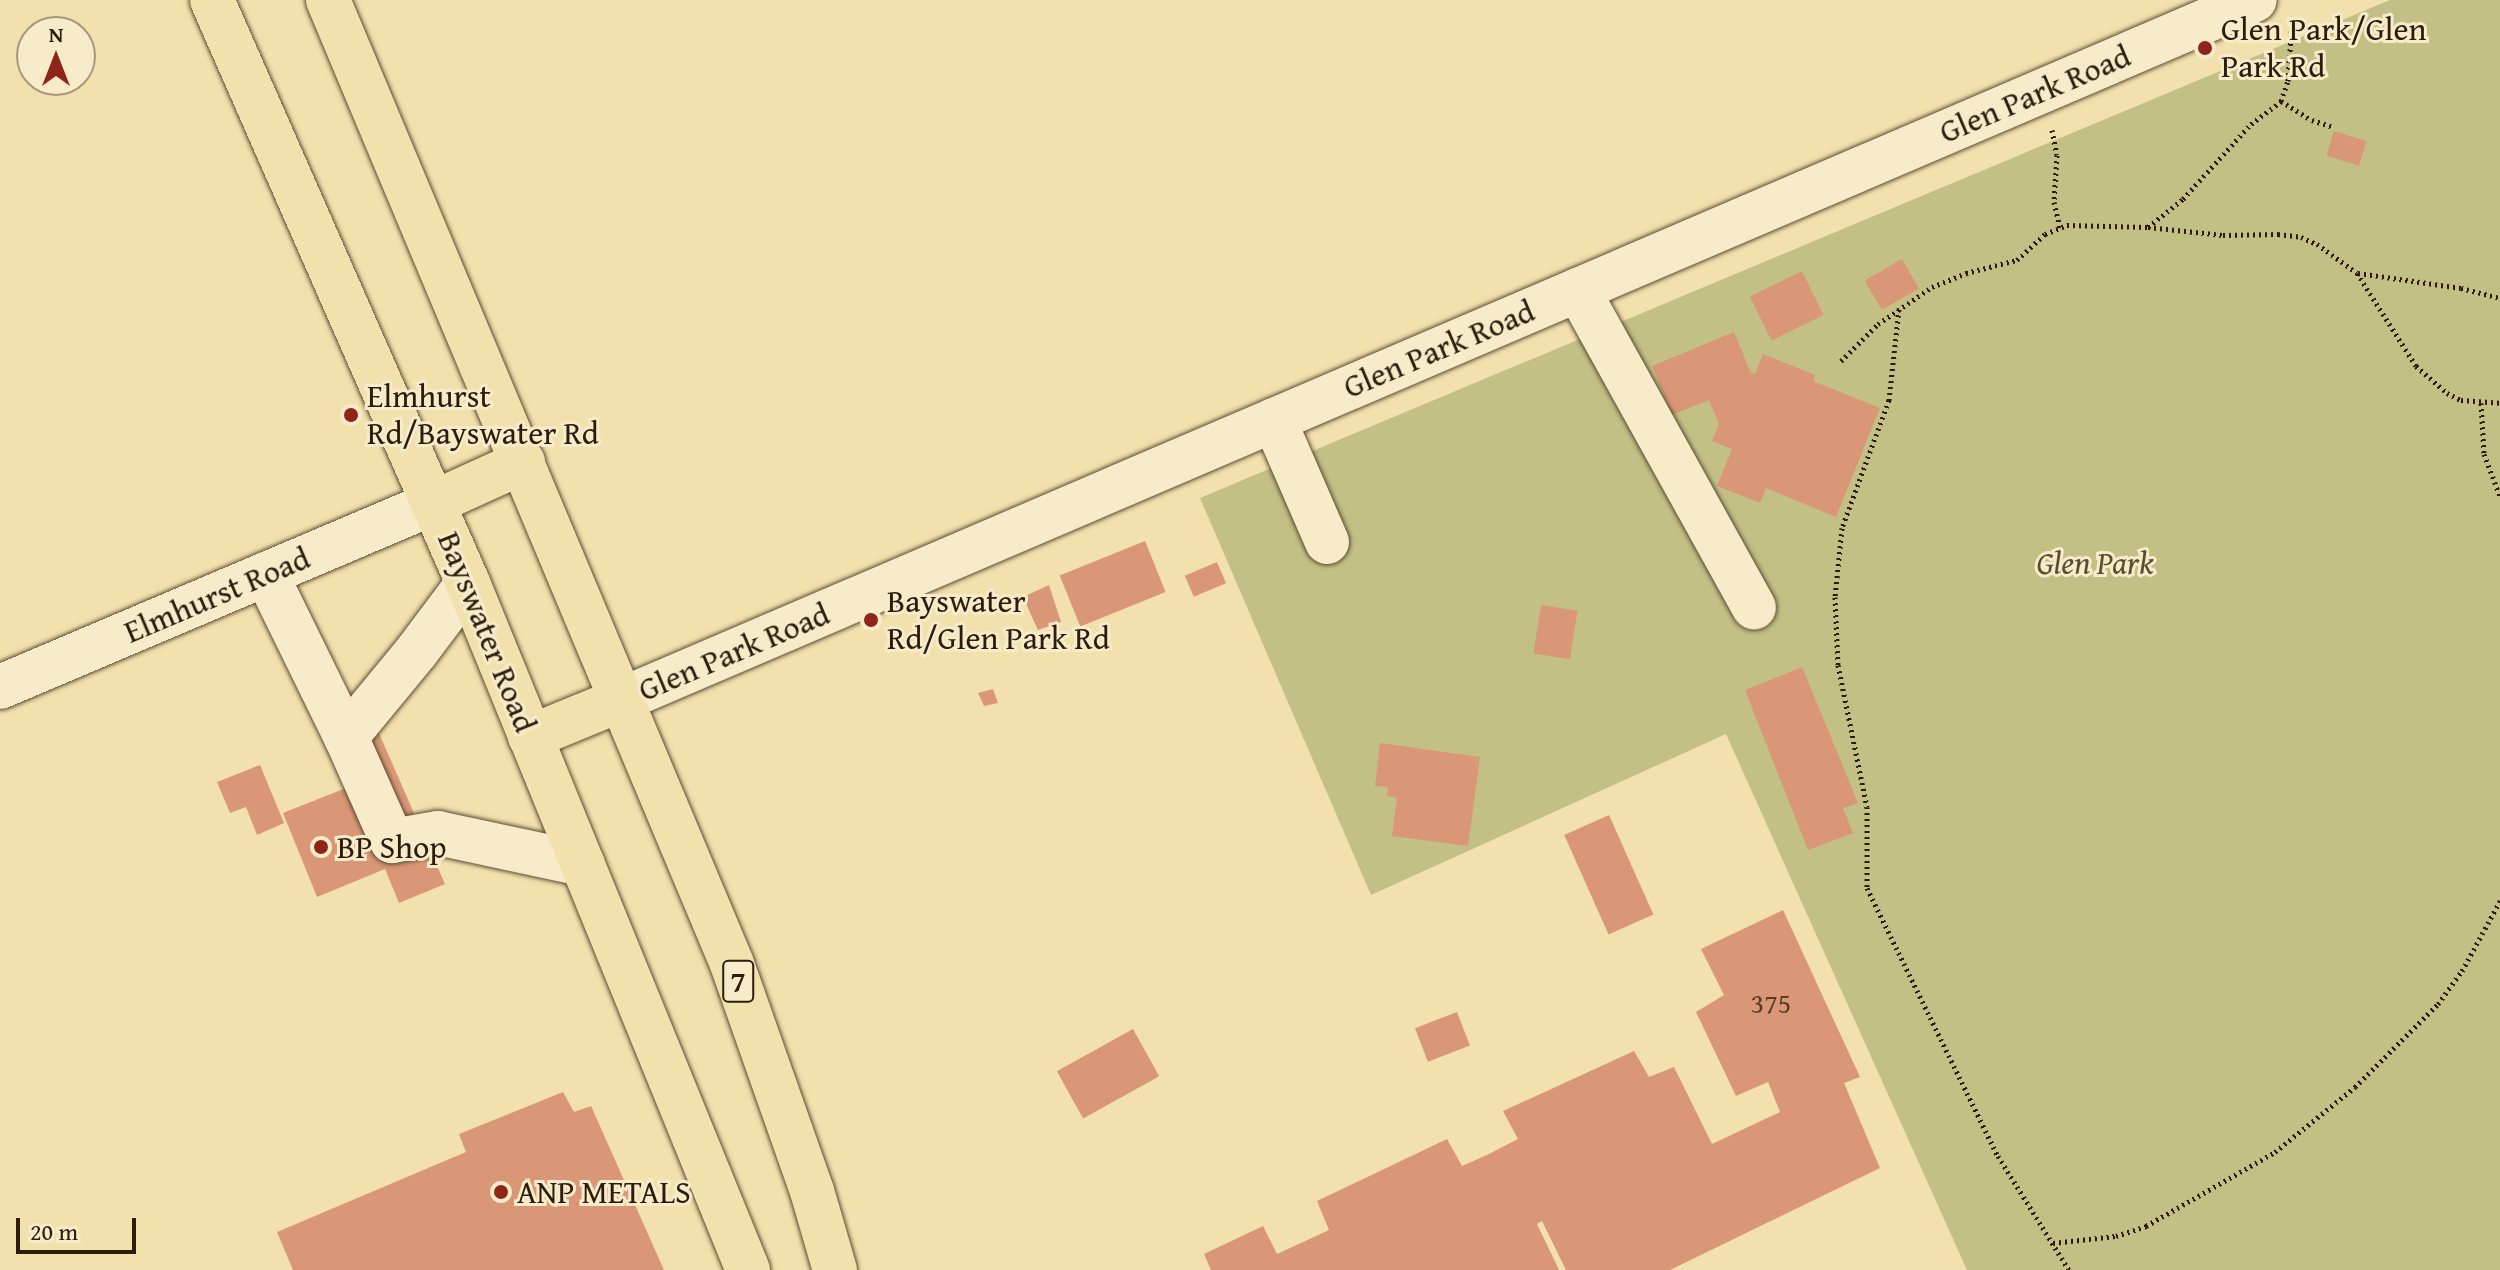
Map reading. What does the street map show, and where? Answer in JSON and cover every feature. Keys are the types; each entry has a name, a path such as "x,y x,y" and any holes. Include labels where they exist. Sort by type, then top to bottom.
{"main road":[{"name":"Bayswater Road","path":"212,0 468,583 748,1270"},
{"name":"7","path":"328,0 732,964 812,1191 835,1270"},
{"path":"433,503 523,462"},
{"path":"530,737 623,699"}],"street":[{"name":"Glen Park Road","path":"623,699 1578,290 2274,6"},
{"path":"1578,290 1754,607"},
{"path":"1274,420 1327,542"},
{"name":"Elmhurst Road","path":"0,687 433,503"},
{"path":"266,574 346,737 392,841 438,833 583,864"},
{"path":"346,737 468,583"}],"path":[{"path":"2148,227 2183,199 2251,124 2281,101 2288,81 2274,6"},
{"path":"2281,101 2312,120 2333,127"},
{"path":"2051,127 2057,155 2054,202 2060,228"},
{"path":"1841,361 1878,324 1899,309 1948,279 2017,260 2045,234 2080,225 2148,227 2202,234 2301,237 2327,250 2357,273 2416,366 2447,393 2461,400 2484,403 2500,401"},
{"path":"2357,273 2461,288 2500,298"},
{"path":"1899,309 1889,400 1842,528 1835,633 1844,698 1867,807 1867,888 1998,1156 2069,1270"},
{"path":"2484,403 2484,454 2500,496"},
{"path":"2053,1243 2116,1236 2146,1226 2275,1152 2355,1087 2438,1004 2462,971 2500,901"}],"green space":[{"name":"Glen Park","path":"2390,0 2500,0 2500,1270 1967,1270 1726,734 1371,895 1200,498"}],"building":[{"path":"2334,131 2367,141 2359,166 2326,156"},
{"path":"1902,259 1919,288 1882,310 1865,280"},
{"path":"1802,271 1823,315 1771,340 1750,296"},
{"path":"1734,332 1751,373 1755,374 1763,354 1815,375 1813,381 1880,408 1836,517 1766,488 1760,503 1717,486 1732,449 1712,441 1719,424 1709,400 1672,415 1652,366"},
{"path":"1145,541 1166,592 1080,626 1060,575"},
{"path":"1217,562 1226,583 1194,597 1185,576"},
{"path":"1049,585 1061,622 1038,630 1023,597"},
{"path":"1541,605 1578,611 1570,659 1533,653"},
{"path":"1802,667 1858,803 1843,808 1853,833 1808,850 1745,690"},
{"path":"993,689 998,703 984,706 978,693"},
{"path":"378,731 445,884 399,903 385,869 317,897 283,813 351,786 336,751"},
{"path":"1380,743 1480,757 1468,846 1392,836 1397,798 1387,796 1388,787 1375,786"},
{"path":"260,765 284,823 257,835 246,807 230,813 217,782"},
{"path":"1609,815 1653,915 1609,935 1564,835"},
{"path":"1783,910 1860,1077 1844,1083 1880,1168 1670,1270 1566,1270 1542,1221 1537,1224 1559,1270 1211,1270 1204,1254 1263,1226 1277,1254 1329,1230 1317,1201 1447,1139 1462,1166 1518,1139 1503,1111 1634,1051 1649,1077 1674,1067 1712,1144 1780,1112 1768,1082 1736,1096 1696,1012 1724,995 1701,949"},
{"path":"1457,1012 1470,1046 1428,1062 1415,1028"},
{"path":"1133,1029 1159,1076 1083,1118 1057,1071"},
{"name":"ANP METALS","path":"563,1092 574,1112 591,1106 664,1270 293,1270 277,1232 466,1152 459,1134"}],"place":[{"name":"Glen Park/Glen Park Rd","path":"2205,48"},
{"name":"Elmhurst Rd/Bayswater Rd","path":"351,415"},
{"name":"Bayswater Rd/Glen Park Rd","path":"871,620"},
{"name":"BP Shop","path":"321,847"},
{"name":"ANP METALS","path":"501,1192"}]}
